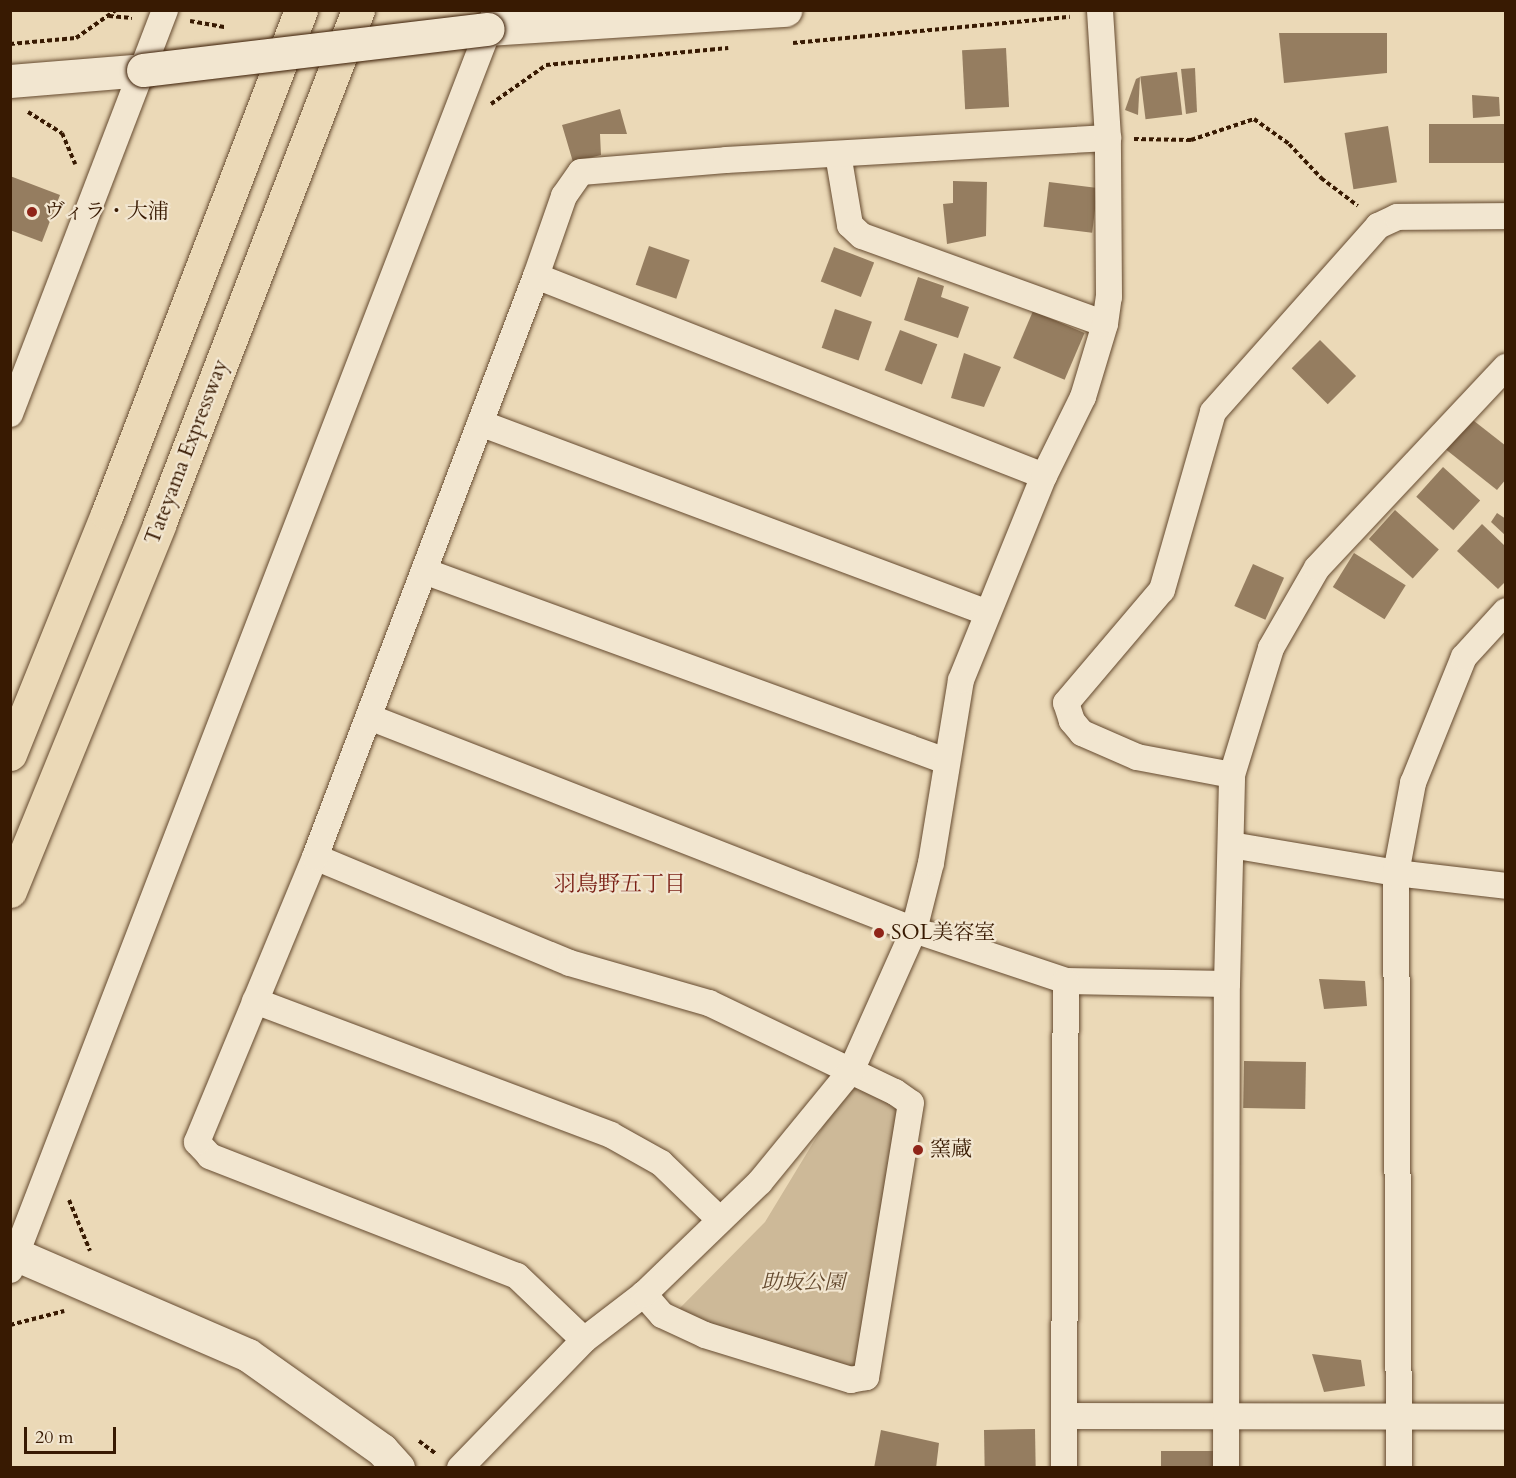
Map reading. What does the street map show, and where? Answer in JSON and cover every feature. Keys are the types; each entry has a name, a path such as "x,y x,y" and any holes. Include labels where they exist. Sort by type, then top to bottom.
{"highway":[{"path":"10,754 107,514 301,10"},
{"name":"Tateyama Expressway","path":"10,891 159,525 358,10"}],"street":[{"path":"10,414 165,10"},
{"path":"14,94 143,70 492,20 785,10"},
{"path":"460,1467 584,1340 644,1294 760,1182 850,1071 914,930 931,863 961,680 1044,476 1083,397 1105,324 1109,297 1108,138 1100,10"},
{"path":"398,1467 382,1450 248,1354 13,1259 492,20"},
{"path":"584,1340 517,1276 210,1156 197,1142 315,857 536,276 564,196 581,172 726,160 1108,138"},
{"path":"838,154 850,225 862,236 1105,324"},
{"path":"1232,775 1137,757 1082,733 1071,721 1066,703 1162,590 1213,412 1378,226 1397,217 1506,216"},
{"path":"536,276 1044,476"},
{"path":"1227,1467 1225,1416 1227,984 1232,775 1271,648 1317,568 1506,367"},
{"path":"480,423 988,613"},
{"path":"424,572 946,761"},
{"path":"1399,1467 1396,873 1413,783 1464,657 1506,611"},
{"path":"369,717 914,930 1066,981 1227,984"},
{"path":"1231,845 1396,873 1506,886"},
{"path":"315,857 570,963 709,1003 896,1092 911,1102 866,1377 851,1380 705,1335 662,1315 644,1294"},
{"path":"1064,1467 1066,981"},
{"path":"255,1001 611,1135 661,1163 720,1220"},
{"path":"1065,1416 1506,1417"}],"path":[{"path":"10,44 76,38 116,10"},
{"path":"14,94 62,133 79,173"},
{"path":"1108,138 1191,140 1254,119 1289,144 1321,178 1370,216 1378,226"},
{"path":"10,1325 69,1310"}],"green space":[{"name":"助坂公園","path":"853,1077 905,1105 860,1368 848,1371 676,1312 765,1222"}],"building":[{"path":"1279,33 1387,33 1387,73 1284,83"},
{"path":"1006,48 1009,107 965,109 962,50"},
{"path":"1195,68 1197,112 1186,114 1181,69"},
{"path":"1177,72 1182,115 1146,119 1140,77"},
{"path":"1140,77 1138,115 1125,110 1136,79"},
{"path":"1472,95 1499,97 1500,116 1473,118"},
{"path":"620,109 627,134 600,134 601,155 573,162 562,125"},
{"path":"1429,124 1506,124 1506,163 1429,163"},
{"path":"1388,126 1397,182 1353,189 1345,133"},
{"name":"ヴィラ・大浦","path":"10,176 60,195 42,242 10,230"},
{"path":"953,181 987,182 986,236 947,244 943,204 953,203"},
{"path":"1049,182 1098,188 1092,233 1044,227"},
{"path":"649,246 690,260 676,299 636,285"},
{"path":"834,247 874,262 861,297 821,282"},
{"path":"918,277 944,286 941,297 969,307 958,338 904,320"},
{"path":"835,309 872,322 859,360 822,348"},
{"path":"1033,311 1085,333 1065,380 1013,358"},
{"path":"900,330 937,344 922,384 885,370"},
{"path":"1320,340 1356,376 1328,404 1292,368"},
{"path":"964,353 1001,367 984,407 951,398"},
{"path":"1469,417 1506,446 1506,479 1497,490 1444,448"},
{"path":"1443,467 1480,500 1453,530 1416,497"},
{"path":"1395,510 1439,549 1413,578 1369,539"},
{"path":"1497,513 1506,519 1506,536 1491,522"},
{"path":"1482,524 1506,547 1506,581 1498,589 1457,551"},
{"path":"1354,553 1406,585 1385,619 1333,587"},
{"path":"1253,564 1284,578 1265,620 1234,606"},
{"path":"1319,979 1365,981 1367,1006 1324,1009"},
{"path":"1244,1061 1306,1062 1305,1109 1243,1108"},
{"path":"1312,1354 1361,1360 1365,1386 1324,1392"},
{"path":"1035,1429 1036,1468 985,1468 984,1430"},
{"path":"881,1430 939,1443 936,1468 874,1468"},
{"path":"1161,1451 1217,1451 1217,1468 1161,1468"}],"place":[{"name":"ヴィラ・大浦","path":"32,212"},
{"name":"SOL美容室","path":"879,933"},
{"name":"窯蔵","path":"918,1150"}],"district":[{"name":"羽鳥野五丁目","path":"620,885"}]}
